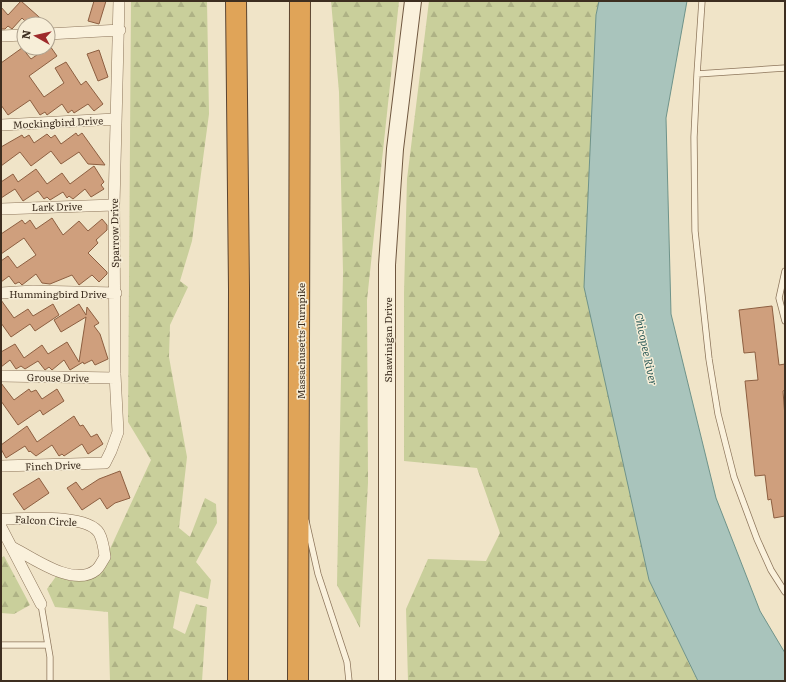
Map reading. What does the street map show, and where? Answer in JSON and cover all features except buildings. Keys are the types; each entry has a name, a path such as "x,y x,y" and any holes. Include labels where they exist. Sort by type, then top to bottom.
{"highway":[{"path":"236,1 239,282 238,681"},
{"name":"Massachusetts Turnpike","path":"298,681 300,1"}],"main road":[{"name":"Shawinigan Drive","path":"387,681 387,265 396,134 413,1"}],"street":[{"name":"Sparrow Drive","path":"105,463 118,432 115,378 116,293 114,206 115,119 120,30 119,1"},
{"path":"56,34 120,30"},
{"path":"1,36 16,35"},
{"name":"Mockingbird Drive","path":"1,125 115,119"},
{"name":"Lark Drive","path":"1,209 114,206"},
{"name":"Hummingbird Drive","path":"1,293 31,291 116,293"},
{"name":"Grouse Drive","path":"1,376 115,378"},
{"name":"Finch Drive","path":"1,466 105,463"},
{"name":"Falcon Circle","path":"1,519 71,520 89,524 99,532 105,557 96,570 80,577 63,574 12,547"},
{"path":"1,527 41,604"}],"lane":[{"path":"702,1 694,136 695,231 709,359 718,414 734,477 757,539 771,570 785,592"},
{"path":"697,74 785,68"},
{"path":"785,271 779,298 785,321"},
{"path":"299,500 309,530 320,581 347,662 349,681"},
{"path":"41,604 50,657 50,681"},
{"path":"1,645 48,645"}],"green space":[{"path":"131,1 207,1 209,114 192,241 180,281 188,287 170,325 169,357 187,457 179,528 190,537 205,498 216,504 217,523 196,562 211,580 208,599 180,591 173,628 185,634 196,604 207,607 202,681 110,681 108,612 55,607 47,589 57,575 71,581 98,575 151,460 128,422"},
{"path":"331,1 399,1 367,300 368,483 360,628 337,585 343,272 339,92"},
{"path":"429,1 599,1 596,15 649,580 698,681 408,681 406,609 428,559 486,561 500,533 477,468 404,461 404,293 407,179"},
{"path":"4,556 30,605 14,614 1,613 1,558"}],"water":[{"name":"Chicopee River","path":"599,1 687,1 666,118 671,314 716,498 760,611 785,653 785,681 698,681 649,580 584,287 596,15"}]}
